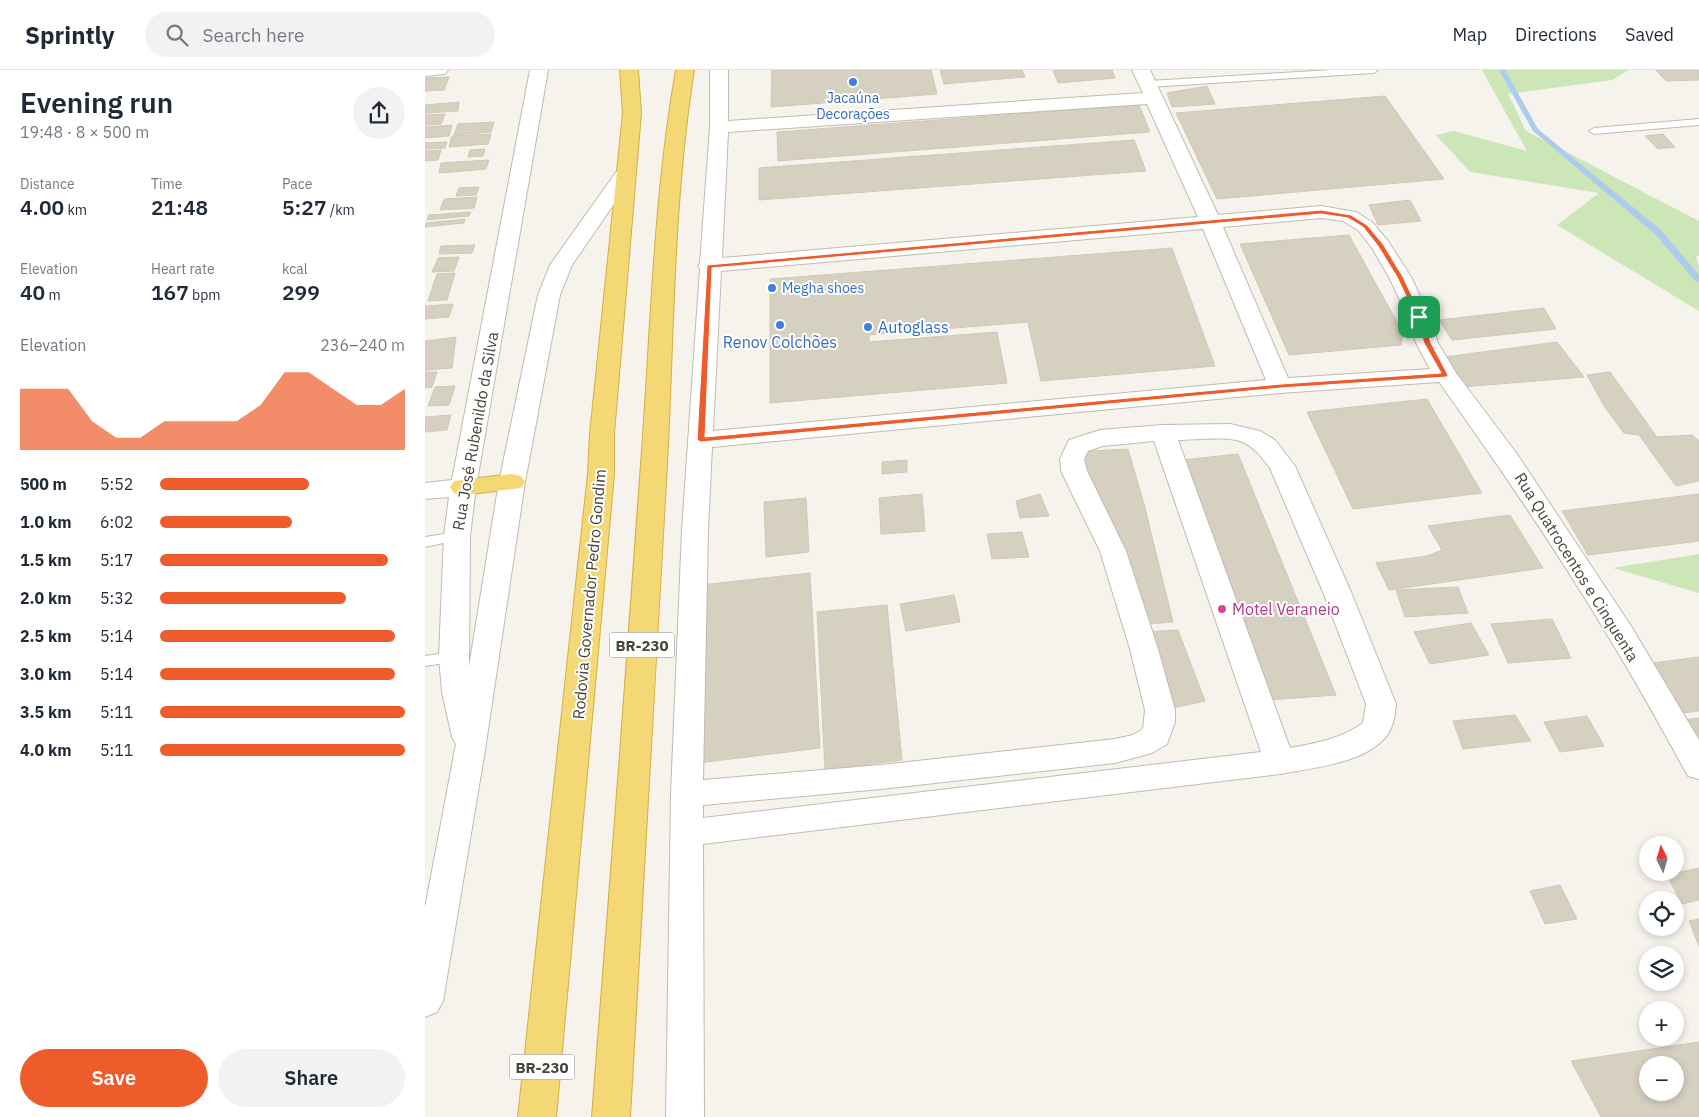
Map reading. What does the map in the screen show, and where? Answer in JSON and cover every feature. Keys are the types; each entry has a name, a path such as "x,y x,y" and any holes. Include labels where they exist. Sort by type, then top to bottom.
{"highway":[{"name":"Rodovia Governador Pedro Gondim","path":"537,1117 601,474 602,434 632,112 629,70"},
{"name":"BR-230","path":"611,1117 655,446 670,174 676,114 685,70"},
{"path":"463,488 512,482"}],"street":[{"path":"425,71 439,70"},
{"name":"Rua José Rubenildo da Silva","path":"425,1001 470,750 457,692 453,657 457,536 463,488 539,70"},
{"path":"685,1117 687,794 695,530 709,266 719,126 719,70"},
{"path":"719,126 1148,84 1211,222 1281,386"},
{"path":"470,750 512,482 549,295 561,265 626,174"},
{"name":"Rua Quatrocentos e Cinquenta","path":"1211,222 1321,212 1349,216 1365,226 1381,245 1400,277 1419,317 1427,343 1445,375 1508,460 1559,537 1621,633 1699,767"},
{"path":"709,266 1211,222"},
{"path":"701,440 1281,386 1445,375"},
{"path":"687,794 881,777 1115,750 1141,745 1156,736 1160,722 1160,710 1144,649 1113,551 1074,471 1072,459 1078,446 1099,438 1163,433 1230,432 1251,436 1266,446 1282,466 1337,592 1381,704 1380,719 1374,731 1359,742 1330,753 1280,762 687,833"},
{"path":"1163,433 1280,762"},
{"path":"425,491 463,488"}],"lane":[{"path":"1148,84 1374,70"},
{"path":"1594,131 1699,122"},
{"path":"425,542 457,536"},
{"path":"425,662 453,657"}],"green space":[{"path":"1482,70 1629,70 1612,80 1508,94 1526,131 1699,221 1699,256 1696,256 1699,267 1699,311 1557,225 1599,193 1470,172 1436,135 1454,131 1527,151"},
{"path":"1699,554 1699,593 1613,568"}],"building":[{"name":"Jacaúna Decorações","path":"772,70 931,70 937,94 771,107"},
{"path":"940,70 1022,70 1025,77 944,84"},
{"path":"1053,70 1112,70 1115,78 1058,83"},
{"path":"1656,70 1699,70 1699,80 1666,81"},
{"path":"449,77 444,90 425,91 425,78"},
{"path":"1207,86 1215,104 1172,107 1167,93"},
{"path":"1385,96 1444,179 1217,199 1176,113"},
{"path":"459,102 458,111 425,113 425,105"},
{"path":"1139,105 1150,132 778,161 777,132"},
{"path":"445,114 441,124 425,125 425,115"},
{"path":"494,122 491,132 454,135 458,124"},
{"path":"452,125 449,136 425,138 425,127"},
{"path":"491,134 488,144 449,147 452,136"},
{"path":"1663,134 1675,147 1658,149 1645,136"},
{"path":"1134,140 1146,171 759,200 759,168"},
{"path":"447,142 445,148 425,149 425,143"},
{"path":"485,149 483,156 468,157 470,150"},
{"path":"441,150 438,160 425,161 425,151"},
{"path":"489,160 486,169 439,173 441,163"},
{"path":"479,187 476,195 456,196 459,188"},
{"path":"477,197 474,208 440,210 444,199"},
{"path":"1410,200 1421,221 1378,225 1369,205"},
{"path":"471,212 469,216 427,220 429,215"},
{"path":"465,219 464,223 425,227 426,223"},
{"path":"1349,235 1403,333 1401,345 1289,355 1240,244"},
{"path":"475,245 472,253 439,254 441,246"},
{"name":"Autoglass","path":"1172,248 1215,366 1041,381 1028,322 869,335 869,342 997,332 1007,383 770,403 770,279"},
{"path":"459,257 454,271 432,272 438,258"},
{"path":"455,273 447,300 428,301 437,274"},
{"path":"453,304 449,317 425,319 425,306"},
{"path":"1544,308 1556,329 1452,340 1439,320"},
{"path":"456,337 452,368 425,370 425,341"},
{"path":"1557,342 1584,377 1462,387 1445,357"},
{"path":"425,372 437,372 432,387 425,388"},
{"path":"1610,372 1657,437 1692,435 1699,441 1699,481 1676,486 1639,435 1624,433 1604,406 1587,375"},
{"path":"455,386 449,405 428,406 435,387"},
{"path":"1427,399 1482,493 1353,509 1307,412"},
{"path":"451,415 447,430 425,432 425,417"},
{"path":"1128,449 1144,504 1173,622 1137,625 1074,452"},
{"path":"1238,454 1336,695 1269,700 1182,460"},
{"path":"907,460 907,472 882,474 882,462"},
{"path":"922,494 925,531 881,534 879,498"},
{"path":"1040,494 1049,516 1020,518 1016,501"},
{"path":"1699,494 1699,541 1588,555 1562,511"},
{"path":"806,498 809,552 766,557 764,502"},
{"path":"1510,515 1543,568 1389,590 1376,563 1427,556 1442,550 1428,526"},
{"path":"1022,532 1029,557 992,559 987,534"},
{"path":"810,573 820,748 698,763 701,585"},
{"path":"1458,587 1468,613 1405,617 1396,590"},
{"path":"954,595 960,622 906,631 900,604"},
{"path":"887,605 902,760 825,770 817,612"},
{"path":"1552,619 1571,658 1508,663 1491,624"},
{"path":"1471,623 1489,655 1430,664 1414,632"},
{"path":"1178,630 1205,701 1173,708 1145,632"},
{"path":"1699,657 1699,711 1682,713 1652,663"},
{"path":"1515,715 1531,741 1463,749 1453,721"},
{"path":"1587,716 1604,746 1560,752 1544,722"},
{"path":"1699,718 1699,746 1683,720"},
{"path":"1699,868 1699,900 1684,904 1684,891 1675,891 1670,881 1684,881 1684,871"},
{"path":"1560,885 1577,919 1545,924 1530,891"},
{"path":"1699,919 1699,946 1689,921"},
{"path":"1699,1042 1699,1117 1601,1117 1571,1061 1672,1046 1684,1046 1684,1044"}],"waterway":[{"path":"1502,70 1535,130 1659,233 1699,280"}],"place":[{"name":"Jacaúna Decorações","path":"853,82"},
{"name":"Megha shoes","path":"772,288"},
{"name":"Renov Colchões","path":"780,325"},
{"name":"Autoglass","path":"868,327"},
{"name":"Motel Veraneio","path":"1222,609"}],"route":[{"path":"1321,212 1349,216 1365,226 1381,245 1400,277 1419,317 1427,343 1445,375 1281,386 1003,410 701,440 709,266 1321,212"}]}
